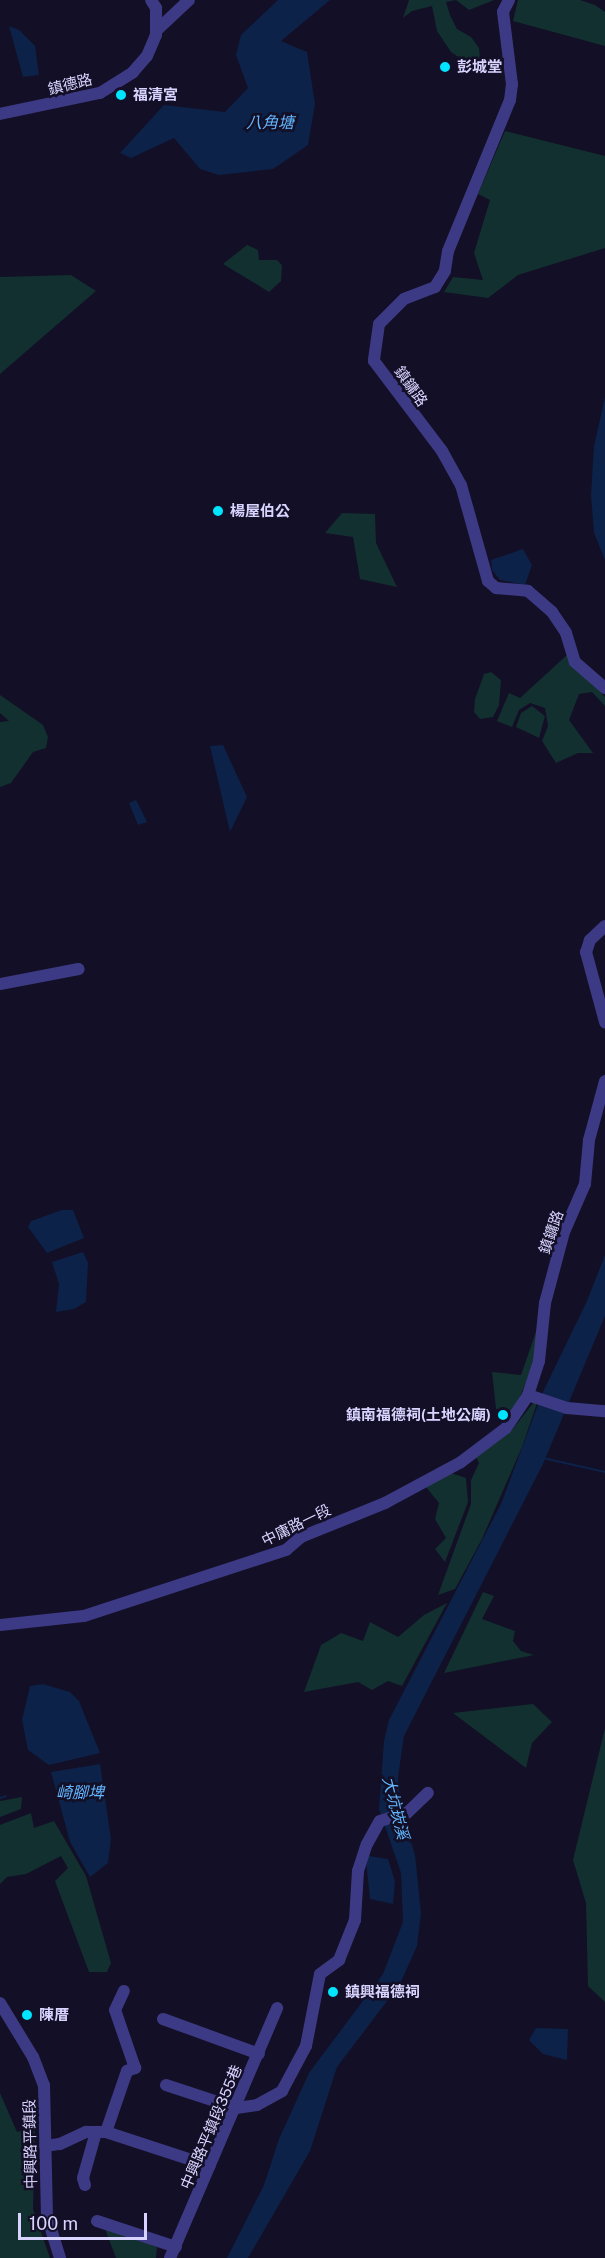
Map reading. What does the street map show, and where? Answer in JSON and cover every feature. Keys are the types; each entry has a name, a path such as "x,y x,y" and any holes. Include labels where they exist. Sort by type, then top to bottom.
{"street":[{"name":"鎮德路","path":"0,114 100,93 133,72 147,56 156,30 156,8 151,0"},
{"path":"156,30 189,0"},
{"name":"鎮鏞路","path":"509,0 503,12 512,84 510,100 448,251 445,271 435,287 404,299 379,324 374,361 442,451 461,485 488,581 496,588 528,591 552,612 566,633 575,662 605,688"},
{"path":"605,926 590,940 586,952 605,1022"},
{"path":"0,984 79,969"},
{"name":"鎮鏞路","path":"532,1397 539,1361 545,1303 564,1232 585,1184 589,1140 605,1081"},
{"path":"532,1397 567,1408 605,1411"},
{"name":"中庸路一段","path":"0,1625 84,1616 285,1550 301,1537 385,1503 462,1462 507,1428 532,1397"},
{"path":"166,2085 236,2108 257,2105 282,2091 306,2046 320,1974 339,1960 355,1920 362,1856 380,1821 406,1814 428,1793"},
{"path":"86,2185 83,2178 101,2132 127,2071 135,2068 115,2010 124,1991"},
{"name":"中興路平鎮段","path":"0,2002 33,2057 44,2085 47,2216 60,2258"},
{"name":"中興路平鎮段355巷","path":"173,2255 277,2008"},
{"path":"163,2019 259,2054"},
{"path":"45,2146 101,2132 210,2166"},
{"path":"97,2221 173,2255"}],"green space":[{"path":"409,0 456,0 446,2 450,15 457,29 471,37 479,48 480,58 466,62 451,52 437,31 432,6 412,11 403,18"},
{"path":"456,0 494,0 469,10"},
{"path":"518,0 580,0 595,5 605,12 605,46 513,21"},
{"path":"505,131 605,156 605,248 518,275 488,298 444,292 453,277 483,280 474,253 490,200 478,194"},
{"path":"247,245 258,250 259,260 277,260 282,265 281,281 269,292 223,264"},
{"path":"71,275 96,291 0,374 0,277"},
{"path":"342,513 375,514 376,543 397,587 360,579 353,537 325,533"},
{"path":"567,655 605,697 605,706 592,692 579,694 569,720 593,753 578,753 556,763 542,741 548,726 545,708 530,703 519,710 512,727 497,721 509,693 520,698"},
{"path":"491,672 501,680 499,705 493,717 480,719 474,712 475,699 484,674"},
{"path":"0,695 43,725 48,737 46,748 33,752 11,783 0,787 0,722 9,721 0,713"},
{"path":"532,706 545,716 539,738 516,727 521,713"},
{"path":"540,1320 536,1360 511,1417 509,1409 496,1409 492,1372 521,1375"},
{"path":"534,1402 537,1403 522,1447 482,1539 455,1589 438,1595 471,1504 471,1480 479,1463 476,1457 511,1431"},
{"path":"451,1473 466,1478 468,1502 445,1562 435,1549 446,1538 435,1519 439,1503 426,1487"},
{"path":"483,1592 494,1596 482,1619 515,1631 513,1641 521,1651 534,1655 444,1673"},
{"path":"447,1603 402,1686 388,1681 372,1690 358,1682 304,1692 321,1645 341,1633 363,1641 370,1622 398,1637 424,1615"},
{"path":"533,1704 552,1722 532,1743 526,1768 453,1713"},
{"path":"605,1728 605,2002 588,1986 586,1903 573,1860"},
{"path":"22,1797 21,1809 0,1817 0,1801"},
{"path":"31,1813 34,1828 54,1821 86,1876 111,1963 107,1972 89,1972 55,1881 68,1868 61,1856 26,1874 7,1877 0,1884 0,1825"},
{"path":"0,2093 17,2132 35,2127 33,2209 50,2258 0,2258"},
{"path":"104,2226 157,2247 156,2258 116,2258"}],"water":[{"name":"八角塘","path":"278,0 330,0 281,41 307,52 315,104 308,145 273,169 219,175 200,169 174,138 131,158 120,153 164,105 225,112 248,88 236,55 241,35"},
{"path":"9,26 19,30 35,46 39,75 23,77"},
{"path":"605,397 605,560 594,533 591,495 594,446"},
{"path":"523,549 532,565 525,585 500,580 492,570 491,560"},
{"path":"223,745 247,797 230,832 210,746"},
{"path":"136,800 147,822 138,825 129,803"},
{"path":"62,1210 73,1210 84,1238 47,1253 28,1227 31,1221"},
{"path":"83,1252 88,1263 86,1302 74,1309 56,1312 59,1284 52,1262"},
{"name":"大坑崁溪","path":"605,1255 605,1316 543,1464 404,1736 398,1777 400,1805 415,1855 421,1913 417,1946 400,1984 337,2067 310,2151 248,2258 227,2258 264,2185 279,2139 309,2073 383,1974 403,1922 401,1873 379,1809 384,1741 389,1720 501,1504 542,1394 587,1301"},
{"name":"崎腳埤","path":"43,1684 70,1692 79,1701 100,1753 49,1765 28,1750 22,1720 30,1686"},
{"name":"崎腳埤","path":"100,1764 111,1839 108,1863 90,1877 70,1842 51,1772"},
{"path":"369,1856 388,1859 395,1881 393,1904 370,1899 366,1861"},
{"path":"536,2028 568,2029 567,2060 543,2054 529,2040"}],"waterway":[{"path":"543,1458 605,1472"},
{"path":"0,1798 6,1796"}],"place":[{"name":"彭城堂","path":"445,67"},
{"name":"福清宮","path":"121,95"},
{"name":"楊屋伯公","path":"218,511"},
{"name":"鎮南福德祠(土地公廟)","path":"503,1415"},
{"name":"鎮興福德祠","path":"333,1992"},
{"name":"陳厝","path":"27,2015"}]}
